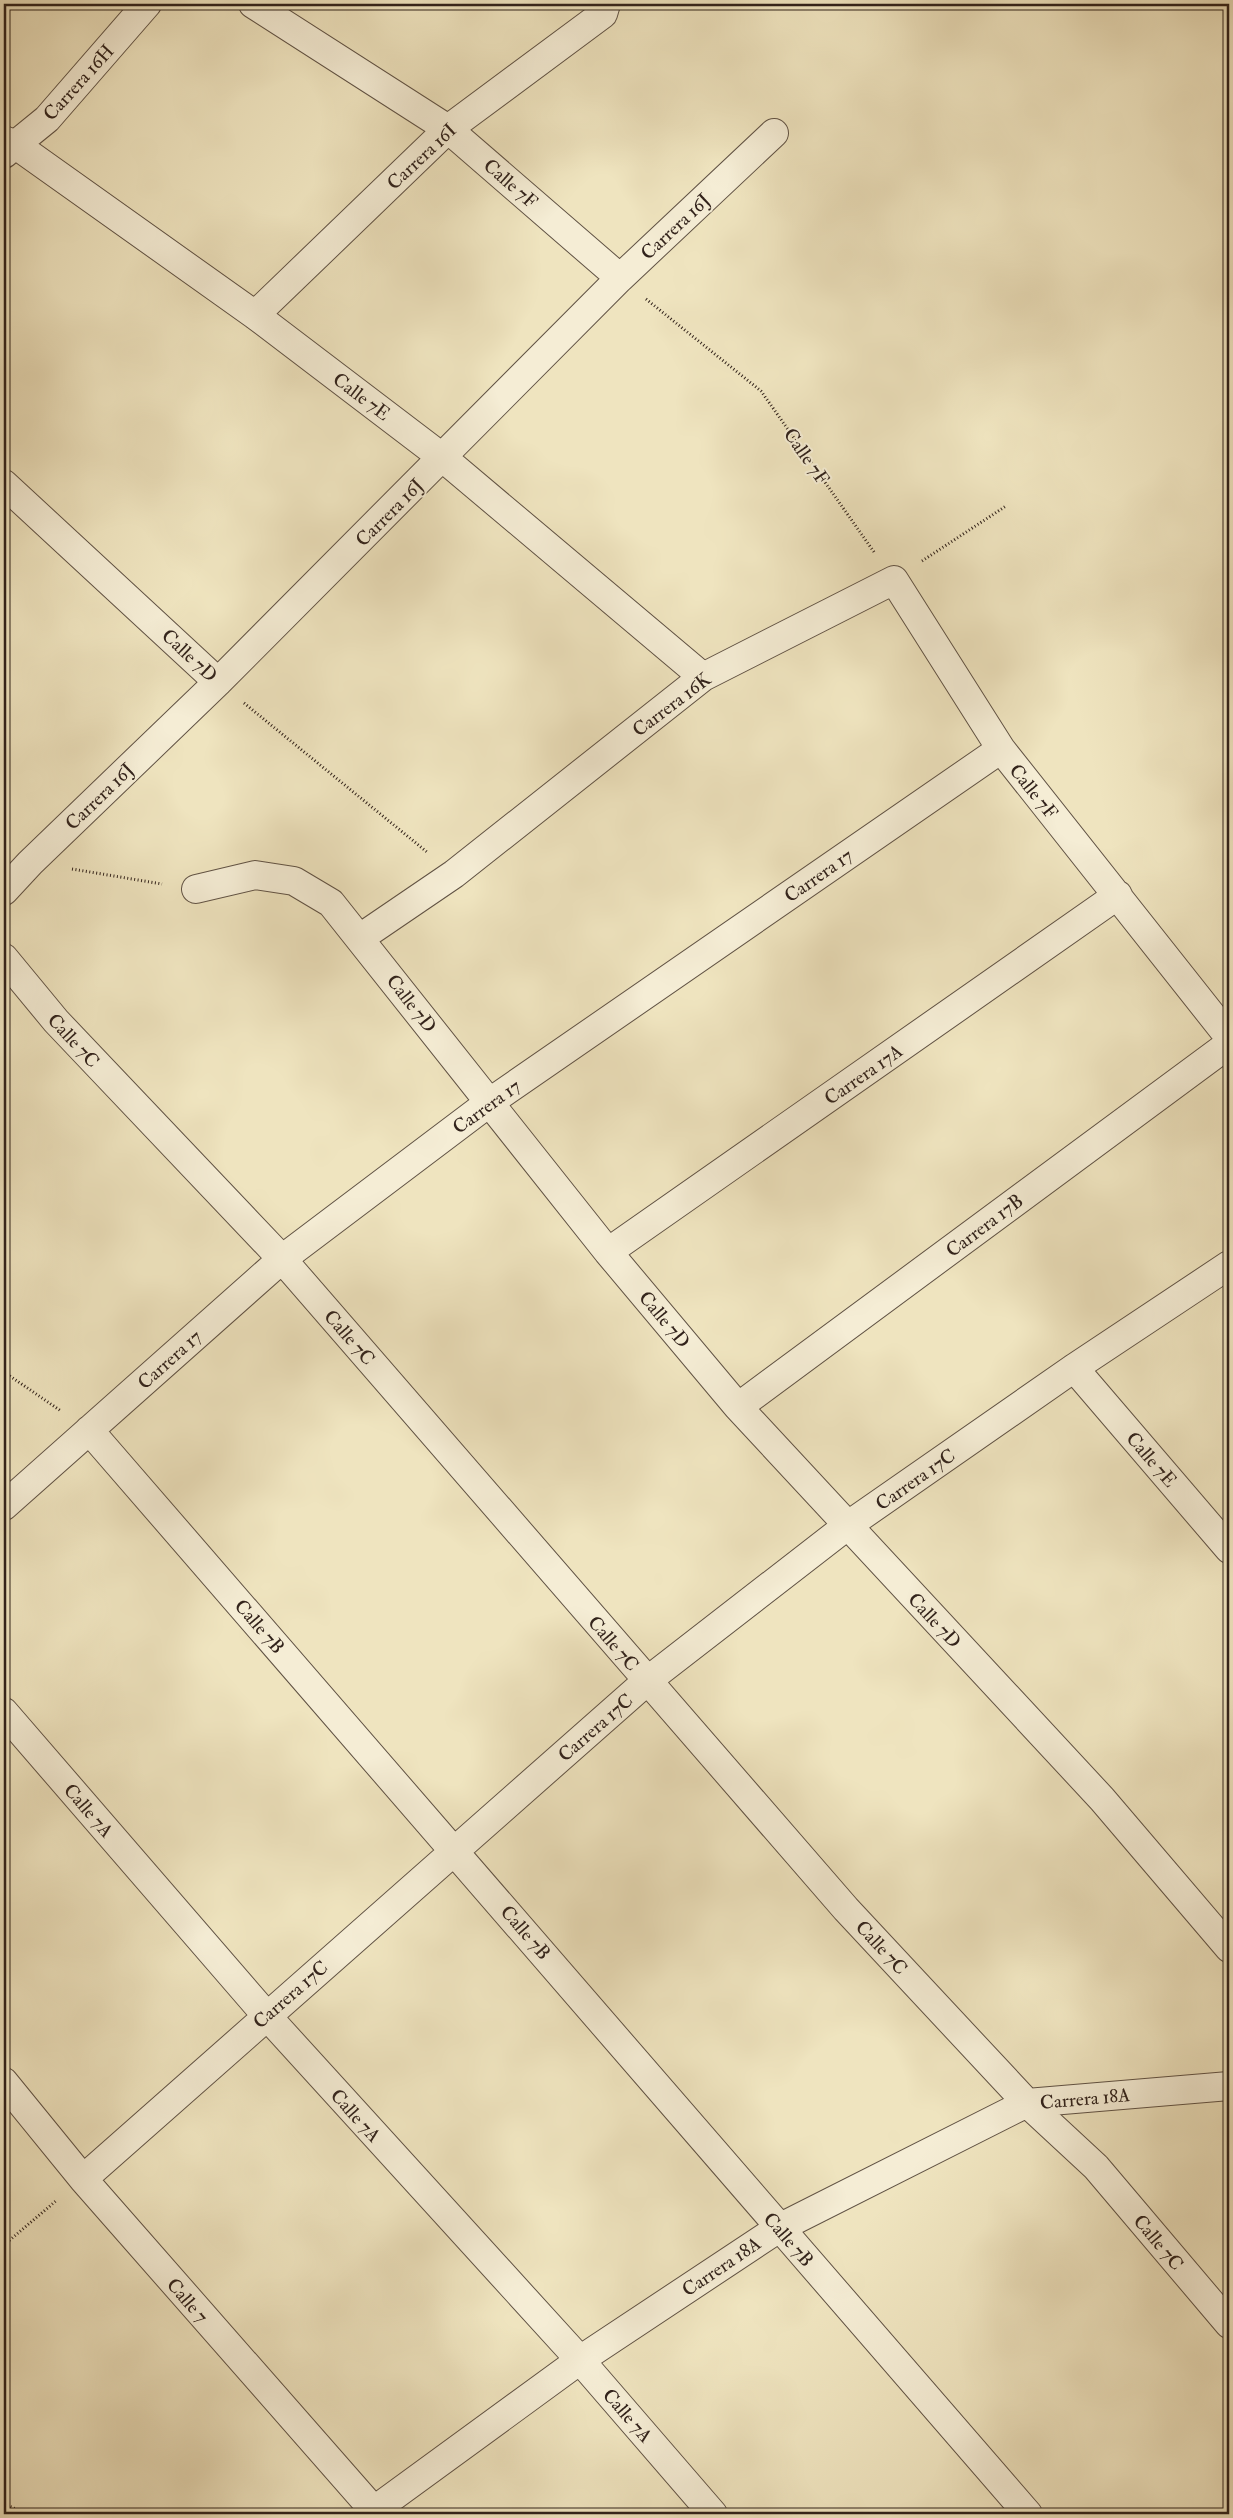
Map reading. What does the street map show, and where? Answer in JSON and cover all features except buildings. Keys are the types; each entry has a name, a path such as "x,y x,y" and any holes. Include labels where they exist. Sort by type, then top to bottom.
{"street":[{"name":"Carrera 16H","path":"8,146 47,119 147,4"},
{"name":"Calle 7F","path":"254,4 448,129 620,278"},
{"name":"Carrera 16I","path":"255,315 448,129 605,9"},
{"name":"Carrera 16J","path":"4,891 30,863 218,682 444,458 620,278 774,134"},
{"name":"Calle 7E","path":"8,146 255,315 444,458 703,677"},
{"name":"Calle 7D","path":"4,484 218,682"},
{"name":"Calle 7F","path":"894,580 1001,749 1229,1037"},
{"name":"Carrera 16K","path":"360,938 454,874 703,677 894,580"},
{"name":"Carrera 17","path":"4,1506 282,1259 490,1102 1001,749"},
{"name":"Calle 7D","path":"196,889 255,875 294,881 331,903 608,1252 738,1407 1102,1799 1229,1948"},
{"name":"Carrera 17A","path":"608,1252 1118,896"},
{"name":"Calle 7C","path":"8,971 282,1259 846,1909 1027,2103 1096,2167 1229,2324"},
{"name":"Carrera 17B","path":"738,1407 1229,1044"},
{"name":"Carrera 17C","path":"83,2179 266,2015 647,1681 847,1526 1074,1368 1229,1266"},
{"name":"Calle 7E","path":"1074,1368 1229,1549"},
{"name":"Calle 7B","path":"89,1430 455,1850 779,2228 1028,2514"},
{"name":"Calle 7A","path":"4,1712 266,2015 580,2360 713,2514"},
{"name":"Calle 7","path":"4,2082 83,2179 373,2513"},
{"name":"Carrera 18A","path":"373,2513 580,2360 779,2228 1027,2103 1229,2086"}],"path":[{"name":"Calle 7F","path":"620,278 761,391 894,580"},
{"path":"894,580 1006,506"},
{"name":"Calle 7D","path":"218,682 454,874"},
{"path":"30,863 196,889"},
{"path":"4,1372 89,1430"},
{"path":"4,2244 83,2179"},
{"path":"4,2504 28,2514"}]}
